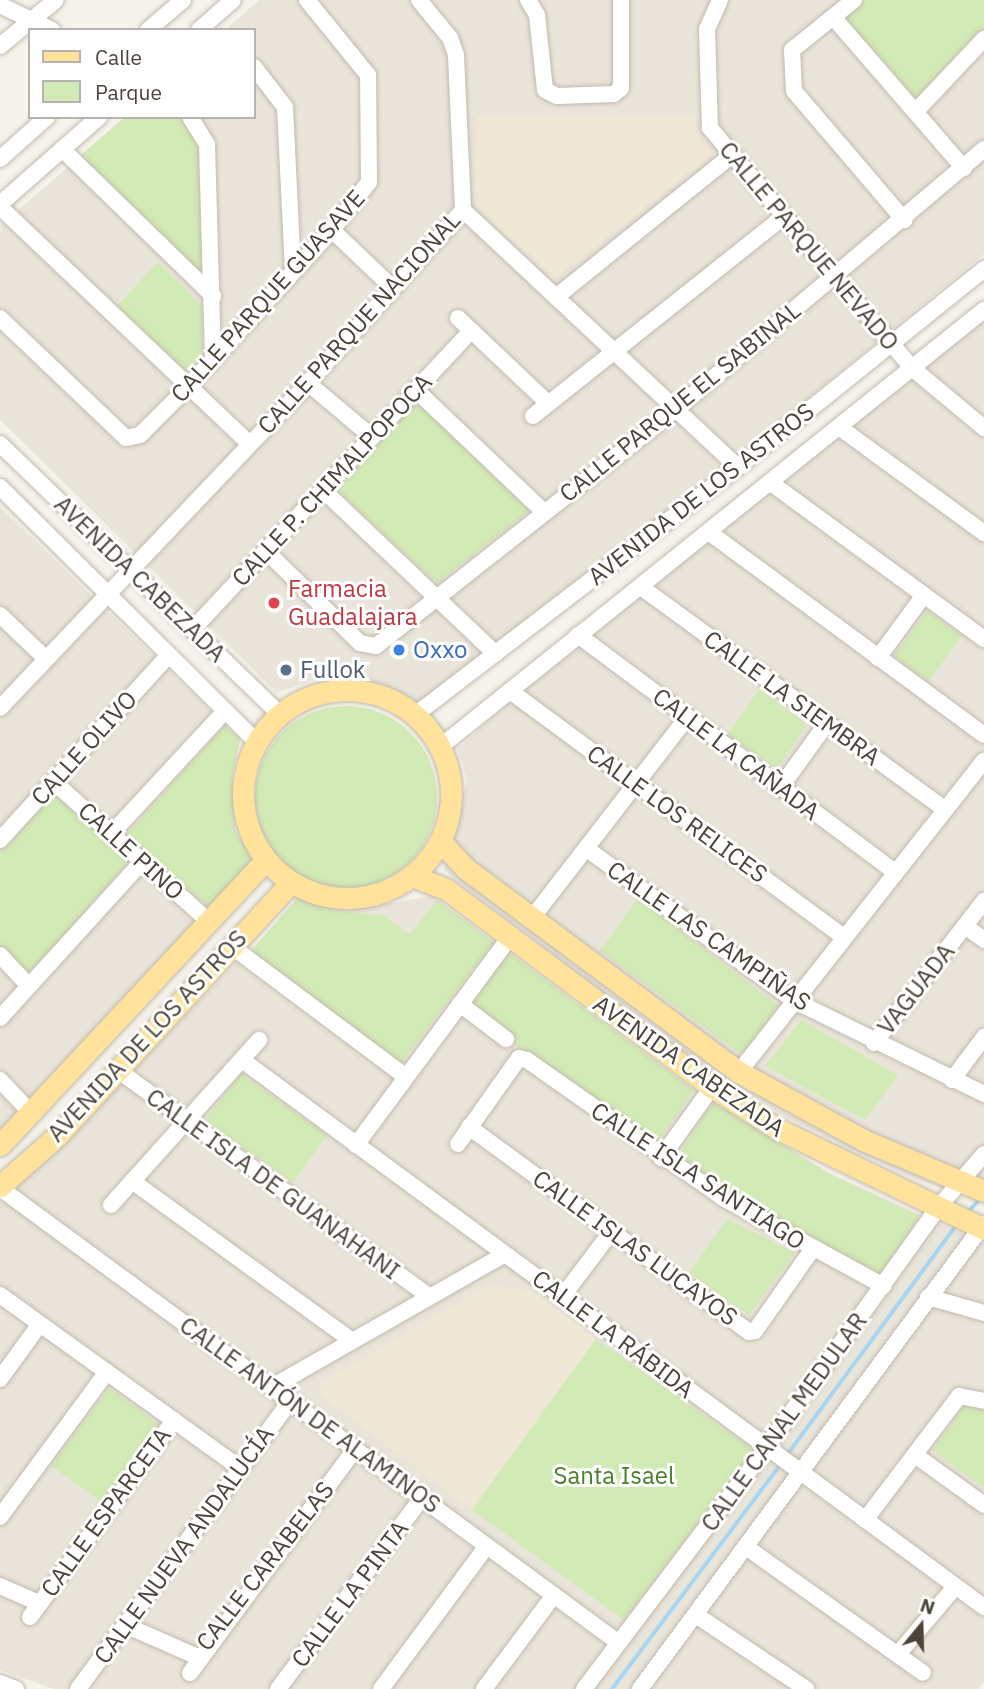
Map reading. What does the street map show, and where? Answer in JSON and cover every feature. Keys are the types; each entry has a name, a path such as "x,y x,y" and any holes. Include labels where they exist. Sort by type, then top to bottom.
{"main road":[{"path":"344,690 382,696 415,715 440,747 451,794 440,841 412,876 384,892 352,898 320,895 291,882 266,860 250,833 242,802 245,770 257,741 280,714 310,696 344,690"},
{"name":"AVENIDA CABEZADA","path":"440,841 465,868 739,1072 818,1118 972,1186"},
{"name":"AVENIDA DE LOS ASTROS","path":"2,1143 32,1114 207,920 266,860"},
{"name":"AVENIDA CABEZADA","path":"412,876 442,887 712,1087 789,1136 942,1212 980,1226"},
{"name":"AVENIDA DE LOS ASTROS","path":"0,1187 29,1162 119,1071 291,882"},
{"path":"2,1143 29,1162"}],"street":[{"path":"0,46 56,0"},
{"path":"150,28 183,0"},
{"path":"217,24 233,0"},
{"name":"CALLE PARQUE GUASAVE","path":"0,318 119,434 133,439 140,435 187,388 293,269 332,230 369,182 370,90 359,60 307,0"},
{"name":"CALLE PARQUE NACIONAL","path":"0,708 130,568 309,383 463,210 454,48 419,0"},
{"path":"528,0 538,21 545,90 557,96 614,94 621,88 621,0"},
{"name":"CALLE PARQUE NEVADO","path":"720,0 707,29 708,117 731,156 912,368 983,425"},
{"path":"854,0 792,50 794,91 904,220"},
{"path":"0,5 48,28"},
{"path":"833,17 917,110 964,168"},
{"path":"917,110 984,38"},
{"path":"256,70 285,107 293,269"},
{"path":"0,159 45,119"},
{"path":"97,119 0,206 187,388 250,444"},
{"path":"191,119 206,144 213,359"},
{"path":"62,149 213,296"},
{"name":"CALLE PARQUE EL SABINAL","path":"266,551 369,647 674,411 904,220 984,149"},
{"path":"556,297 731,156"},
{"path":"463,210 611,353 738,467"},
{"path":"533,416 783,217"},
{"path":"332,230 393,288"},
{"name":"AVENIDA DE LOS ASTROS","path":"415,715 738,467 984,269"},
{"name":"AVENIDA DE LOS ASTROS","path":"440,747 710,533 984,310"},
{"path":"458,318 548,403"},
{"name":"CALLE P. CHIMALPOPOCA","path":"193,629 471,331"},
{"path":"309,383 372,437"},
{"path":"416,390 543,511"},
{"path":"839,427 984,533"},
{"name":"AVENIDA CABEZADA","path":"0,444 280,714"},
{"path":"771,482 984,639"},
{"name":"AVENIDA CABEZADA","path":"0,487 168,656 257,741"},
{"path":"323,490 496,654"},
{"path":"710,533 984,735"},
{"name":"CALLE LA SIEMBRA","path":"640,587 944,809"},
{"path":"878,658 924,595"},
{"path":"0,615 45,659"},
{"name":"CALLE LA CAÑADA","path":"578,635 686,719 895,872"},
{"name":"CALLE OLIVO","path":"0,840 168,656"},
{"name":"CALLE LOS RELICES","path":"510,691 844,937"},
{"path":"112,833 225,711"},
{"path":"532,918 686,719"},
{"path":"780,788 827,723"},
{"path":"739,1072 984,761"},
{"name":"CALLE PINO","path":"54,782 207,920"},
{"name":"CALLE LAS CAMPIÑAS","path":"587,849 795,1001 874,1043 984,1094"},
{"path":"0,1017 142,862"},
{"name":"VAGUADA","path":"874,1043 984,901"},
{"path":"965,926 984,940"},
{"path":"356,1145 510,937"},
{"path":"231,946 405,1076"},
{"path":"0,955 29,986"},
{"path":"460,1004 506,1039"},
{"path":"952,1080 984,1037"},
{"path":"111,1205 259,1040"},
{"name":"CALLE ISLA SANTIAGO","path":"469,1127 519,1058 544,1071 661,1158 812,1250 884,1286"},
{"name":"CALLE LA RÁBIDA","path":"242,1060 984,1607"},
{"name":"CALLE ISLA DE GUANAHANI","path":"119,1071 185,1122 429,1296"},
{"path":"0,1080 32,1114"},
{"path":"661,1158 712,1087"},
{"path":"458,1144 469,1127"},
{"name":"CALLE ISLAS LUCAYOS","path":"469,1127 752,1332 812,1250"},
{"name":"CALLE CANAL MEDULAR","path":"584,1689 771,1452 884,1286 942,1212 972,1186 984,1154"},
{"path":"132,1181 351,1340"},
{"name":"CALLE ANTÓN DE ALAMINOS","path":"0,1187 619,1643"},
{"name":"CALLE CANAL MEDULAR","path":"649,1686 799,1471 980,1226"},
{"path":"562,1297 612,1231"},
{"name":"CALLE NUEVA ANDALUCÍA","path":"272,1387 505,1254"},
{"path":"0,1296 240,1468"},
{"path":"928,1297 984,1313"},
{"path":"0,1378 40,1324"},
{"path":"0,1517 107,1372"},
{"path":"865,1520 961,1395 984,1401"},
{"name":"CALLE NUEVA ANDALUCÍA","path":"78,1689 290,1401"},
{"name":"CALLE ESPARCETA","path":"0,1586 34,1610 174,1420"},
{"name":"CALLE CARABELAS","path":"125,1625 200,1658 355,1449"},
{"path":"915,1455 984,1505"},
{"name":"CALLE LA PINTA","path":"284,1687 422,1498"},
{"path":"381,1689 487,1546"},
{"path":"746,1547 923,1673"},
{"path":"898,1654 955,1587"},
{"path":"485,1689 554,1595"},
{"path":"696,1615 806,1689"},
{"path":"190,1673 200,1658"},
{"path":"0,1683 16,1689"}],"shaded area":[{"path":"259,0 984,0 984,254 503,649 415,703 388,688 351,679 315,679 277,693 0,420 0,226 123,119 256,119 256,28 227,28"},
{"path":"696,115 696,132 713,155 552,280 477,206 476,116"},
{"path":"984,312 984,1202 913,1178 788,1118 658,1036 444,870 467,780 458,749 548,666"},
{"path":"0,507 240,739 232,776 235,829 252,860 0,1130"},
{"path":"432,896 699,1094 829,1173 984,1244 984,1682 978,1689 54,1689 0,1670 0,1203 235,965 314,899 361,908"},
{"path":"488,1285 529,1290 596,1339 472,1510 320,1395 321,1382"}],"green space":[{"path":"866,0 984,0 984,26 916,98 845,18"},
{"path":"123,119 182,119 203,142 205,278 80,156"},
{"path":"158,262 202,306 202,354 184,372 116,307"},
{"path":"415,401 530,510 437,583 335,488"},
{"path":"927,611 962,636 929,681 894,656"},
{"path":"759,689 807,725 777,769 728,735"},
{"path":"346,706 364,707 381,713 411,732 430,762 436,779 436,815 430,832 411,862 381,881 364,887 346,888 328,887 311,881 281,862 262,832 256,815 255,797 256,779 262,762 281,732 311,713 328,707"},
{"path":"225,725 240,739 232,776 235,829 252,860 209,907 127,834"},
{"path":"57,793 130,860 28,976 0,947 0,852"},
{"path":"300,895 334,911 382,915 410,934 437,900 494,942 400,1064 249,953"},
{"path":"638,898 778,1006 742,1055 600,951"},
{"path":"508,952 694,1090 654,1147 553,1075 465,1005"},
{"path":"801,1020 898,1075 865,1120 765,1066"},
{"path":"241,1074 327,1135 293,1183 205,1120"},
{"path":"713,1102 828,1173 919,1216 882,1278 786,1229 674,1162"},
{"path":"727,1219 795,1253 749,1315 689,1273"},
{"name":"Santa Isael","path":"596,1339 753,1450 624,1620 472,1510"},
{"path":"109,1388 158,1424 101,1501 51,1466"},
{"path":"965,1405 984,1410 984,1488 933,1451"}],"waterway":[{"path":"967,1213 981,1198"},
{"path":"787,1455 957,1224"},
{"path":"612,1689 781,1464"}],"place":[{"name":"Farmacia Guadalajara","path":"274,603"},
{"name":"Oxxo","path":"399,650"},
{"name":"Fullok","path":"286,670"}]}
